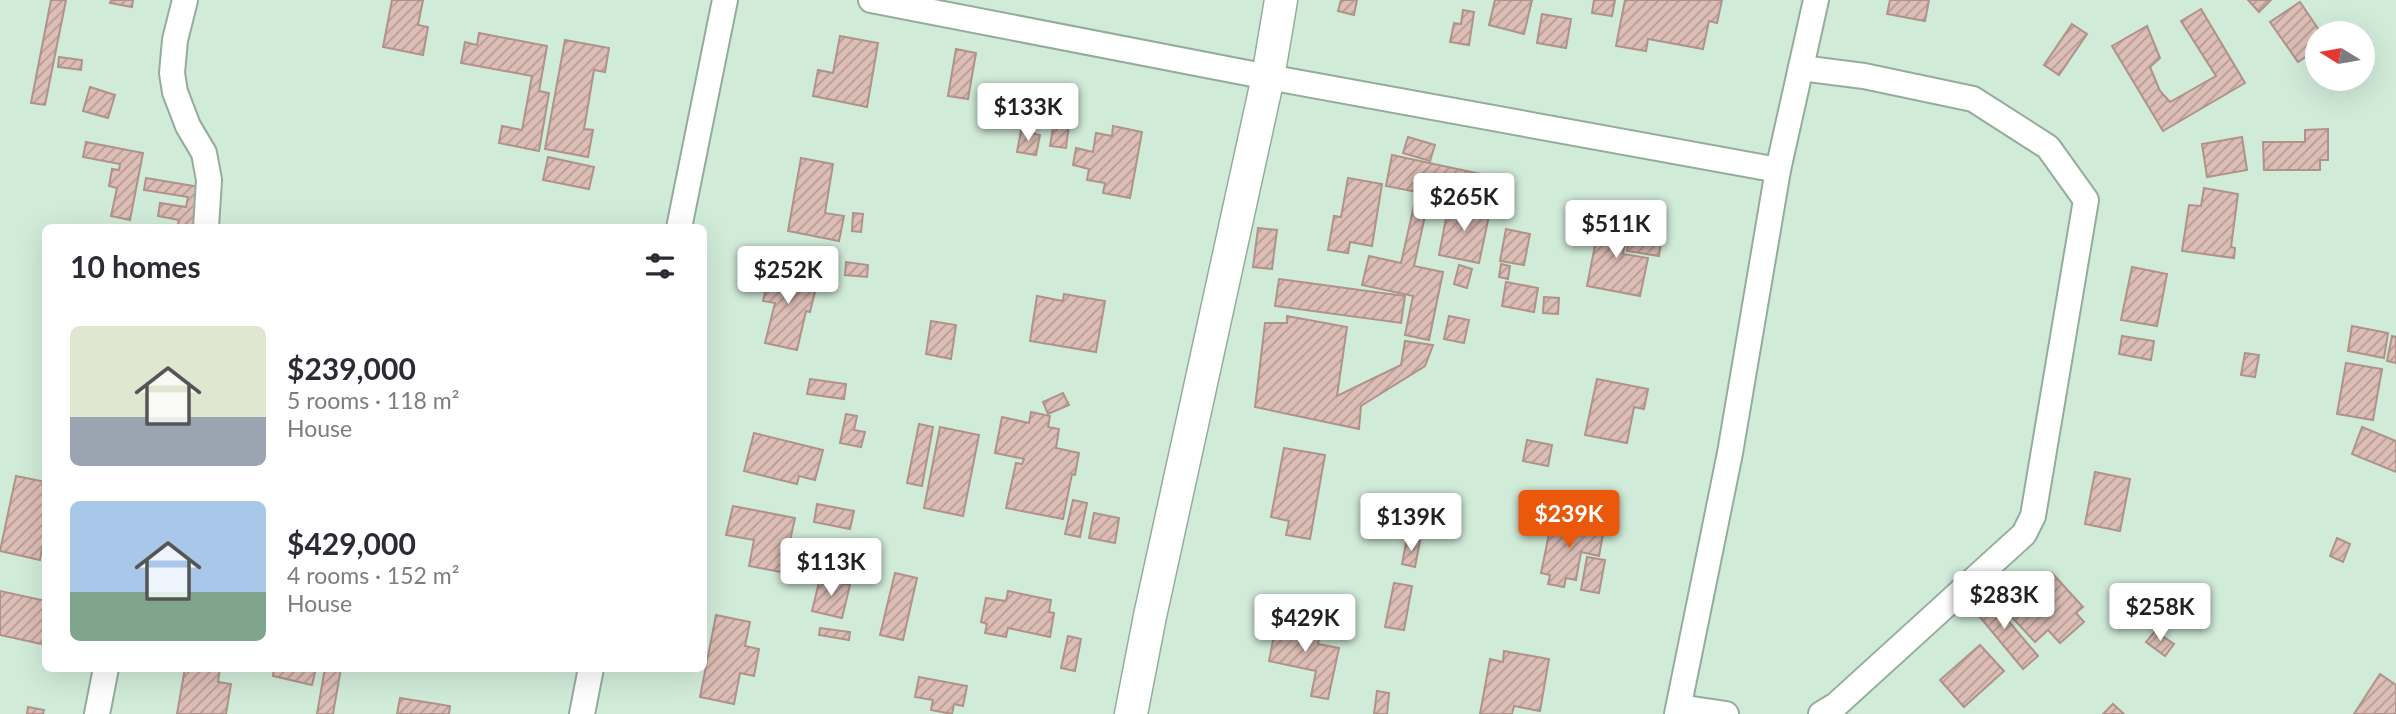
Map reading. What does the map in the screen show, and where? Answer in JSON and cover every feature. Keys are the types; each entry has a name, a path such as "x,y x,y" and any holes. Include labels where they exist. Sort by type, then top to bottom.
{"street":[{"path":"186,0 175,40 172,73 175,92 188,126 204,153 209,180 206,224"},
{"path":"680,224 724,0"},
{"path":"871,0 1268,77 1778,170"},
{"path":"1131,714 1268,77 1281,0"},
{"path":"1726,714 1678,710 1730,453 1778,170 1816,0"},
{"path":"1801,68 1864,76 1973,99 2048,147 2086,200 2033,516 2024,534 1836,705 1821,714"},
{"path":"97,714 105,672"},
{"path":"582,714 590,672"}],"building":[{"path":"51,0 66,0 45,105 31,103"},
{"path":"111,0 133,0 132,7 110,3"},
{"path":"392,0 423,0 418,25 428,27 423,55 383,47"},
{"path":"1341,0 1357,0 1354,15 1338,11"},
{"path":"1495,0 1532,0 1524,34 1489,25"},
{"path":"1594,0 1615,0 1612,16 1592,13"},
{"path":"1625,0 1722,0 1717,23 1709,21 1703,49 1648,39 1646,51 1616,46"},
{"path":"1890,0 1929,0 1925,21 1887,14"},
{"path":"2248,0 2271,0 2259,12"},
{"path":"2300,2 2313,21 2305,21 2305,57 2298,62 2270,22"},
{"path":"2201,9 2245,83 2163,131 2112,46 2147,26 2160,58 2150,67 2160,91 2170,102 2216,76 2181,21"},
{"path":"1463,10 1474,12 1469,45 1450,42 1454,23 1461,24"},
{"path":"1542,14 1571,19 1566,48 1537,43"},
{"path":"2072,24 2087,34 2059,75 2044,65"},
{"path":"479,33 547,46 539,91 549,93 539,151 499,143 502,126 522,130 532,76 461,63 465,42 477,45"},
{"path":"840,36 878,43 867,107 813,96 818,70 833,73"},
{"path":"565,40 609,48 605,72 594,70 584,129 593,130 588,157 545,149"},
{"path":"956,49 976,53 968,99 948,96"},
{"path":"59,57 82,60 81,70 58,67"},
{"path":"90,87 115,95 108,118 83,111"},
{"path":"1054,122 1069,124 1066,148 1050,146"},
{"path":"1113,126 1142,132 1130,198 1103,193 1105,183 1087,180 1089,169 1073,165 1076,148 1093,152 1096,133 1112,136"},
{"path":"2328,129 2328,160 2320,160 2320,170 2264,170 2263,142 2305,142 2305,130"},
{"path":"1021,131 1040,135 1036,155 1017,152"},
{"path":"1408,137 1435,145 1430,161 1403,153"},
{"path":"2242,137 2247,170 2207,177 2202,144"},
{"path":"86,142 143,153 130,220 111,216 117,188 109,186 112,169 119,170 120,164 83,157"},
{"path":"1392,155 1490,176 1484,204 1430,193 1414,266 1443,272 1429,340 1405,335 1413,296 1362,285 1369,256 1401,263 1417,192 1386,186"},
{"path":"548,157 594,167 589,189 543,180"},
{"path":"801,158 833,164 825,213 844,216 839,241 788,231"},
{"path":"146,178 200,187 194,224 178,224 179,220 158,216 160,203 186,207 188,197 144,190"},
{"path":"1348,178 1382,184 1372,246 1350,242 1348,253 1328,250 1334,216 1341,217"},
{"path":"2204,188 2238,194 2231,247 2235,248 2234,258 2182,251 2189,205 2201,206"},
{"path":"1449,203 1490,211 1479,263 1439,255"},
{"path":"853,213 863,214 861,232 852,231"},
{"path":"1601,215 1629,221 1623,254 1648,258 1640,296 1587,286"},
{"path":"1632,223 1663,228 1659,256 1627,251"},
{"path":"1258,228 1277,230 1272,269 1253,267"},
{"path":"1506,229 1530,234 1524,265 1500,261"},
{"path":"846,262 868,265 867,277 845,275"},
{"path":"1501,264 1510,266 1508,279 1499,277"},
{"path":"1459,265 1472,269 1467,288 1454,284"},
{"path":"2132,267 2167,274 2157,326 2121,320"},
{"path":"771,268 818,279 810,312 806,311 797,350 765,343 775,303 763,301"},
{"path":"1279,279 1405,296 1401,323 1275,306"},
{"path":"1506,282 1538,288 1534,312 1502,306"},
{"path":"1064,294 1105,301 1096,352 1030,341 1037,296 1063,301"},
{"path":"1544,297 1559,298 1558,314 1543,313"},
{"path":"1287,316 1347,327 1337,396 1401,365 1405,341 1433,345 1425,366 1361,406 1359,429 1255,407 1265,323 1287,323"},
{"path":"1449,316 1469,320 1464,343 1444,339"},
{"path":"931,321 956,325 951,359 926,354"},
{"path":"2352,326 2388,333 2384,358 2348,351"},
{"path":"2122,336 2154,341 2151,360 2119,354"},
{"path":"2392,336 2396,337 2396,363 2387,361"},
{"path":"2245,353 2259,355 2255,377 2241,375"},
{"path":"2346,363 2382,369 2373,420 2337,414"},
{"path":"810,379 846,384 844,399 807,394"},
{"path":"1597,379 1648,389 1644,409 1634,407 1627,443 1585,435"},
{"path":"1063,393 1069,405 1048,414 1043,402"},
{"path":"1031,412 1050,416 1048,427 1059,429 1056,448 1079,453 1063,519 1006,508 1016,463 1022,464 1024,459 995,453 1002,417 1029,423"},
{"path":"846,414 857,416 854,430 865,432 861,447 840,443"},
{"path":"919,424 933,427 922,486 907,483"},
{"path":"940,427 979,435 963,516 924,508"},
{"path":"2362,427 2396,441 2396,472 2352,454"},
{"path":"754,433 823,450 815,480 799,476 797,484 744,471"},
{"path":"1527,440 1552,445 1548,466 1523,461"},
{"path":"1284,448 1325,455 1310,539 1286,535 1289,521 1271,517"},
{"path":"2095,472 2130,479 2120,531 2085,524"},
{"path":"16,476 42,481 40,560 0,551"},
{"path":"1587,493 1606,498 1603,507 1585,502"},
{"path":"1073,500 1087,503 1080,537 1065,534"},
{"path":"817,504 854,511 850,529 814,522"},
{"path":"733,506 795,518 787,554 791,555 787,573 749,566 754,540 726,535"},
{"path":"1094,513 1119,518 1115,543 1089,538"},
{"path":"1552,519 1604,529 1599,556 1581,552 1576,580 1566,578 1564,587 1548,584 1550,575 1541,573"},
{"path":"1407,538 1420,541 1415,567 1402,564"},
{"path":"2337,538 2350,544 2343,562 2330,556"},
{"path":"1587,557 1605,560 1599,593 1581,590"},
{"path":"895,573 917,578 903,640 880,635"},
{"path":"2052,573 2083,607 2076,613 2084,622 2060,643 2048,630 2035,642 1998,602 2021,581 2032,592"},
{"path":"820,578 850,585 842,618 812,611"},
{"path":"1394,583 1412,586 1404,630 1385,627"},
{"path":"0,591 42,600 42,644 0,635"},
{"path":"1008,591 1051,600 1049,612 1054,613 1050,637 1008,628 1006,637 985,633 987,624 981,622 986,598 1006,601"},
{"path":"1984,592 2038,656 2023,669 1970,605"},
{"path":"716,615 750,622 745,646 759,649 754,676 740,673 734,704 700,697"},
{"path":"1277,620 1321,629 1318,644 1339,648 1328,699 1311,696 1316,671 1269,661"},
{"path":"820,628 850,632 849,640 819,635"},
{"path":"2155,631 2174,644 2165,656 2146,642"},
{"path":"1068,636 1081,639 1075,671 1061,668"},
{"path":"1980,645 2004,671 1964,707 1940,680"},
{"path":"1504,651 1549,659 1540,711 1514,706 1512,714 1480,714 1490,659 1503,662"},
{"path":"184,672 219,672 218,682 231,684 226,714 177,714"},
{"path":"274,672 315,672 312,685 273,676"},
{"path":"324,672 340,672 333,714 317,714"},
{"path":"2380,674 2396,685 2396,714 2354,714"},
{"path":"919,677 967,686 963,706 954,704 952,714 931,710 933,700 915,697"},
{"path":"1377,691 1389,693 1387,714 1374,714"},
{"path":"400,698 450,706 449,714 397,714"},
{"path":"2113,704 2124,714 2103,714"},
{"path":"28,707 44,710 43,714 27,714"}]}
